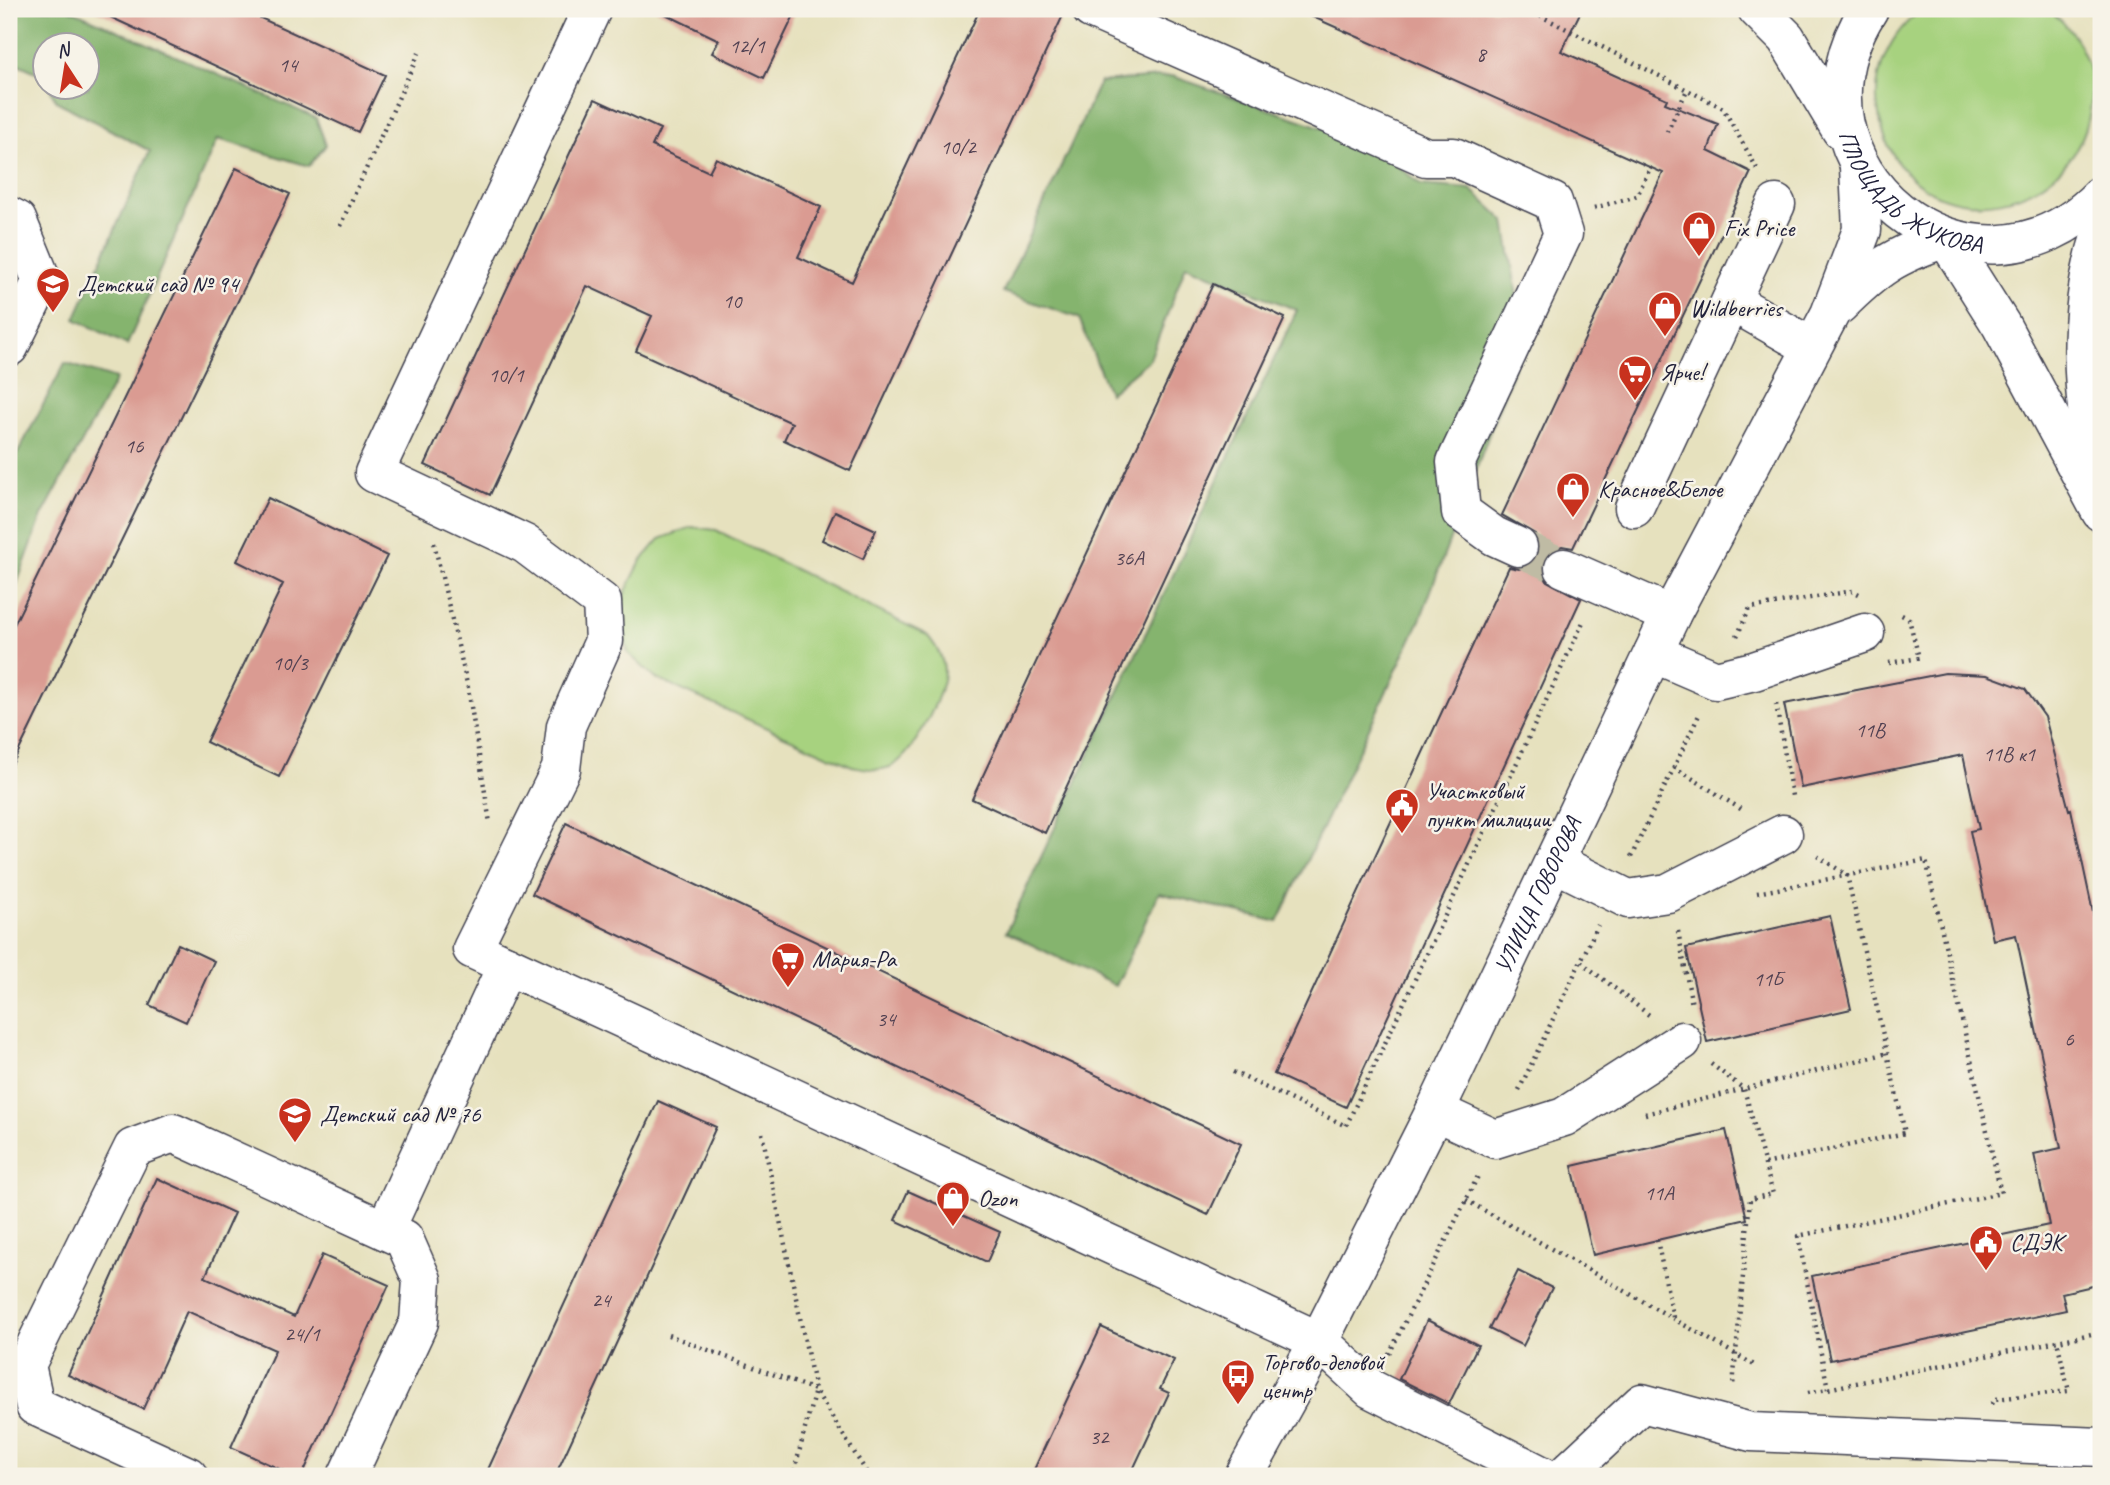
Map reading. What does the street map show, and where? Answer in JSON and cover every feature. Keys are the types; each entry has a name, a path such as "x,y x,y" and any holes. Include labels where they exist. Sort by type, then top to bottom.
{"street":[{"path":"592,9 374,473 525,544 602,603 604,641 566,726 561,769 472,949 1319,1340 1371,1389 1543,1476"},
{"path":"1091,9 1426,157 1454,157 1553,202 1563,234 1456,462 1461,512 1494,536 1518,547"},
{"path":"1757,9 1786,38 1853,154 1862,230 1830,314"},
{"name":"ПЛОЩАДЬ ЖУКОВА","path":"1869,9 1856,29 1845,56 1840,95 1853,154 1881,198 1912,223 1946,238 1979,245 2012,244 2050,233 2086,211 2101,195"},
{"path":"1634,508 1776,204"},
{"path":"9,216 17,220 42,281 9,347"},
{"path":"2101,234 2087,293 2081,351 2085,410 2101,491"},
{"path":"1830,314 1866,278 1903,253 1946,238 2001,325 2101,512"},
{"path":"1731,301 1811,347"},
{"name":"УЛИЦА ГОВОРОВА","path":"1244,1476 1319,1340 1435,1111 1671,615 1830,314"},
{"path":"1564,568 1671,615"},
{"path":"1653,653 1716,680 1754,671 1865,633"},
{"path":"1554,862 1628,899 1668,893 1788,819"},
{"path":"385,1230 507,965"},
{"path":"1435,1111 1496,1139 1564,1117 1688,1029"},
{"path":"188,1476 35,1406 26,1365 134,1148 173,1133 404,1239 422,1280 419,1322 346,1476"},
{"path":"1564,1476 1642,1403 1751,1432 2101,1447"}],"path":[{"path":"1527,9 1723,108 1776,204"},
{"path":"340,226 419,53"},
{"path":"1667,132 1688,88"},
{"path":"1558,219 1637,195 1650,168"},
{"path":"423,494 468,688 501,891"},
{"path":"1233,1072 1346,1126 1601,585"},
{"path":"1371,1389 1496,1139 1750,608"},
{"path":"1775,696 1788,819"},
{"path":"1674,767 1788,819 1847,875 1888,1052 1905,1133 1765,1164"},
{"path":"1754,894 1926,860 2001,1193 1798,1236 1828,1389"},
{"path":"1676,923 1688,1029"},
{"path":"1581,962 1688,1029 1744,1089 1773,1194 1750,1199 1733,1390 1729,1396"},
{"path":"1636,1116 1888,1052"},
{"path":"762,1133 815,1390 869,1476"},
{"path":"1466,1200 1756,1366"},
{"path":"1657,1240 1673,1318"},
{"path":"1804,1394 2101,1332"},
{"path":"668,1335 815,1390"},
{"path":"793,1476 815,1390"}],"green space":[{"path":"9,9 69,9 316,118 326,145 309,166 218,139 127,345 75,319 150,151 58,102 102,102 102,32 32,32 32,70 9,60"},
{"path":"1923,9 2046,9 2062,21 2074,36 2090,73 2088,122 2069,160 2038,187 2000,201 1961,202 1924,188 1895,157 1878,110 1878,81 1881,67 1893,41"},
{"path":"1172,76 1373,145 1421,185 1471,189 1505,221 1517,296 1514,367 1420,620 1278,922 1159,893 1115,986 1006,932 1297,310 1186,265 1150,359 1109,393 1079,318 1003,292 1100,82"},
{"path":"65,363 116,379 42,516 9,605 9,470"},
{"path":"692,527 716,530 927,635 940,656 944,668 943,680 923,729 907,753 890,767 871,769 852,766 655,678 628,653 619,613 623,597 641,561 660,539"}],"building":[{"path":"93,9 241,9 385,75 358,132"},
{"path":"655,9 797,9 764,78 712,53 719,40"},
{"path":"980,9 1066,9 850,471 784,440 792,423 636,351 652,316 587,286 490,495 425,465 595,99 660,129 652,146 709,172 716,158 821,207 798,257 852,282"},
{"path":"1295,9 1582,9 1561,51 1667,99 1665,103 1718,124 1708,151 1751,172 1573,548 1562,546 1552,550 1544,560 1542,571 1547,581 1581,599 1346,1107 1274,1074 1509,567 1519,569 1530,565 1538,555 1540,544 1535,534 1502,515 1663,173"},
{"path":"236,168 290,194 9,771 9,635"},
{"path":"1213,284 1285,318 1045,833 972,799"},
{"path":"268,498 387,556 279,777 206,742 283,584 237,561"},
{"path":"835,511 876,530 863,559 822,540"},
{"path":"1945,673 1987,675 2025,689 2045,717 2069,810 2071,809 2101,950 2101,1284 2062,1293 2066,1310 1830,1360 1812,1276 2049,1225 2034,1154 2061,1148 2016,935 1993,940 1970,831 1979,829 1963,755 1801,788 1784,704"},
{"path":"566,823 1241,1144 1208,1215 532,894"},
{"path":"1830,916 1851,1009 1707,1042 1686,948"},
{"path":"178,944 214,961 186,1022 149,1005"},
{"path":"658,1101 716,1127 694,1175 555,1476 485,1476"},
{"path":"1726,1130 1747,1219 1593,1255 1572,1166"},
{"path":"157,1178 234,1213 205,1277 294,1317 322,1255 389,1285 302,1476 295,1476 231,1447 275,1350 187,1311 143,1409 68,1375"},
{"path":"908,1191 1000,1232 987,1262 895,1220"},
{"path":"1518,1271 1552,1288 1523,1346 1489,1329"},
{"path":"1427,1320 1478,1345 1449,1404 1399,1379"},
{"path":"1101,1327 1174,1360 1160,1389 1169,1393 1130,1476 1031,1476"}],"tunnel":[{"path":"1518,547 1564,568"}],"place":[{"name":"Fix Price","path":"1699,258"},
{"name":"Детский сад № 94","path":"53,314"},
{"name":"Wildberries","path":"1665,338"},
{"name":"Ярче!","path":"1635,402"},
{"name":"Красное&Белое","path":"1573,519"},
{"name":"Участковый пункт милиции","path":"1402,835"},
{"name":"Мария-Ра","path":"788,989"},
{"name":"Детский сад № 76","path":"295,1144"},
{"name":"Ozon","path":"953,1228"},
{"name":"СДЭК","path":"1986,1272"},
{"name":"Торгово-деловой центр","path":"1238,1406"}]}
